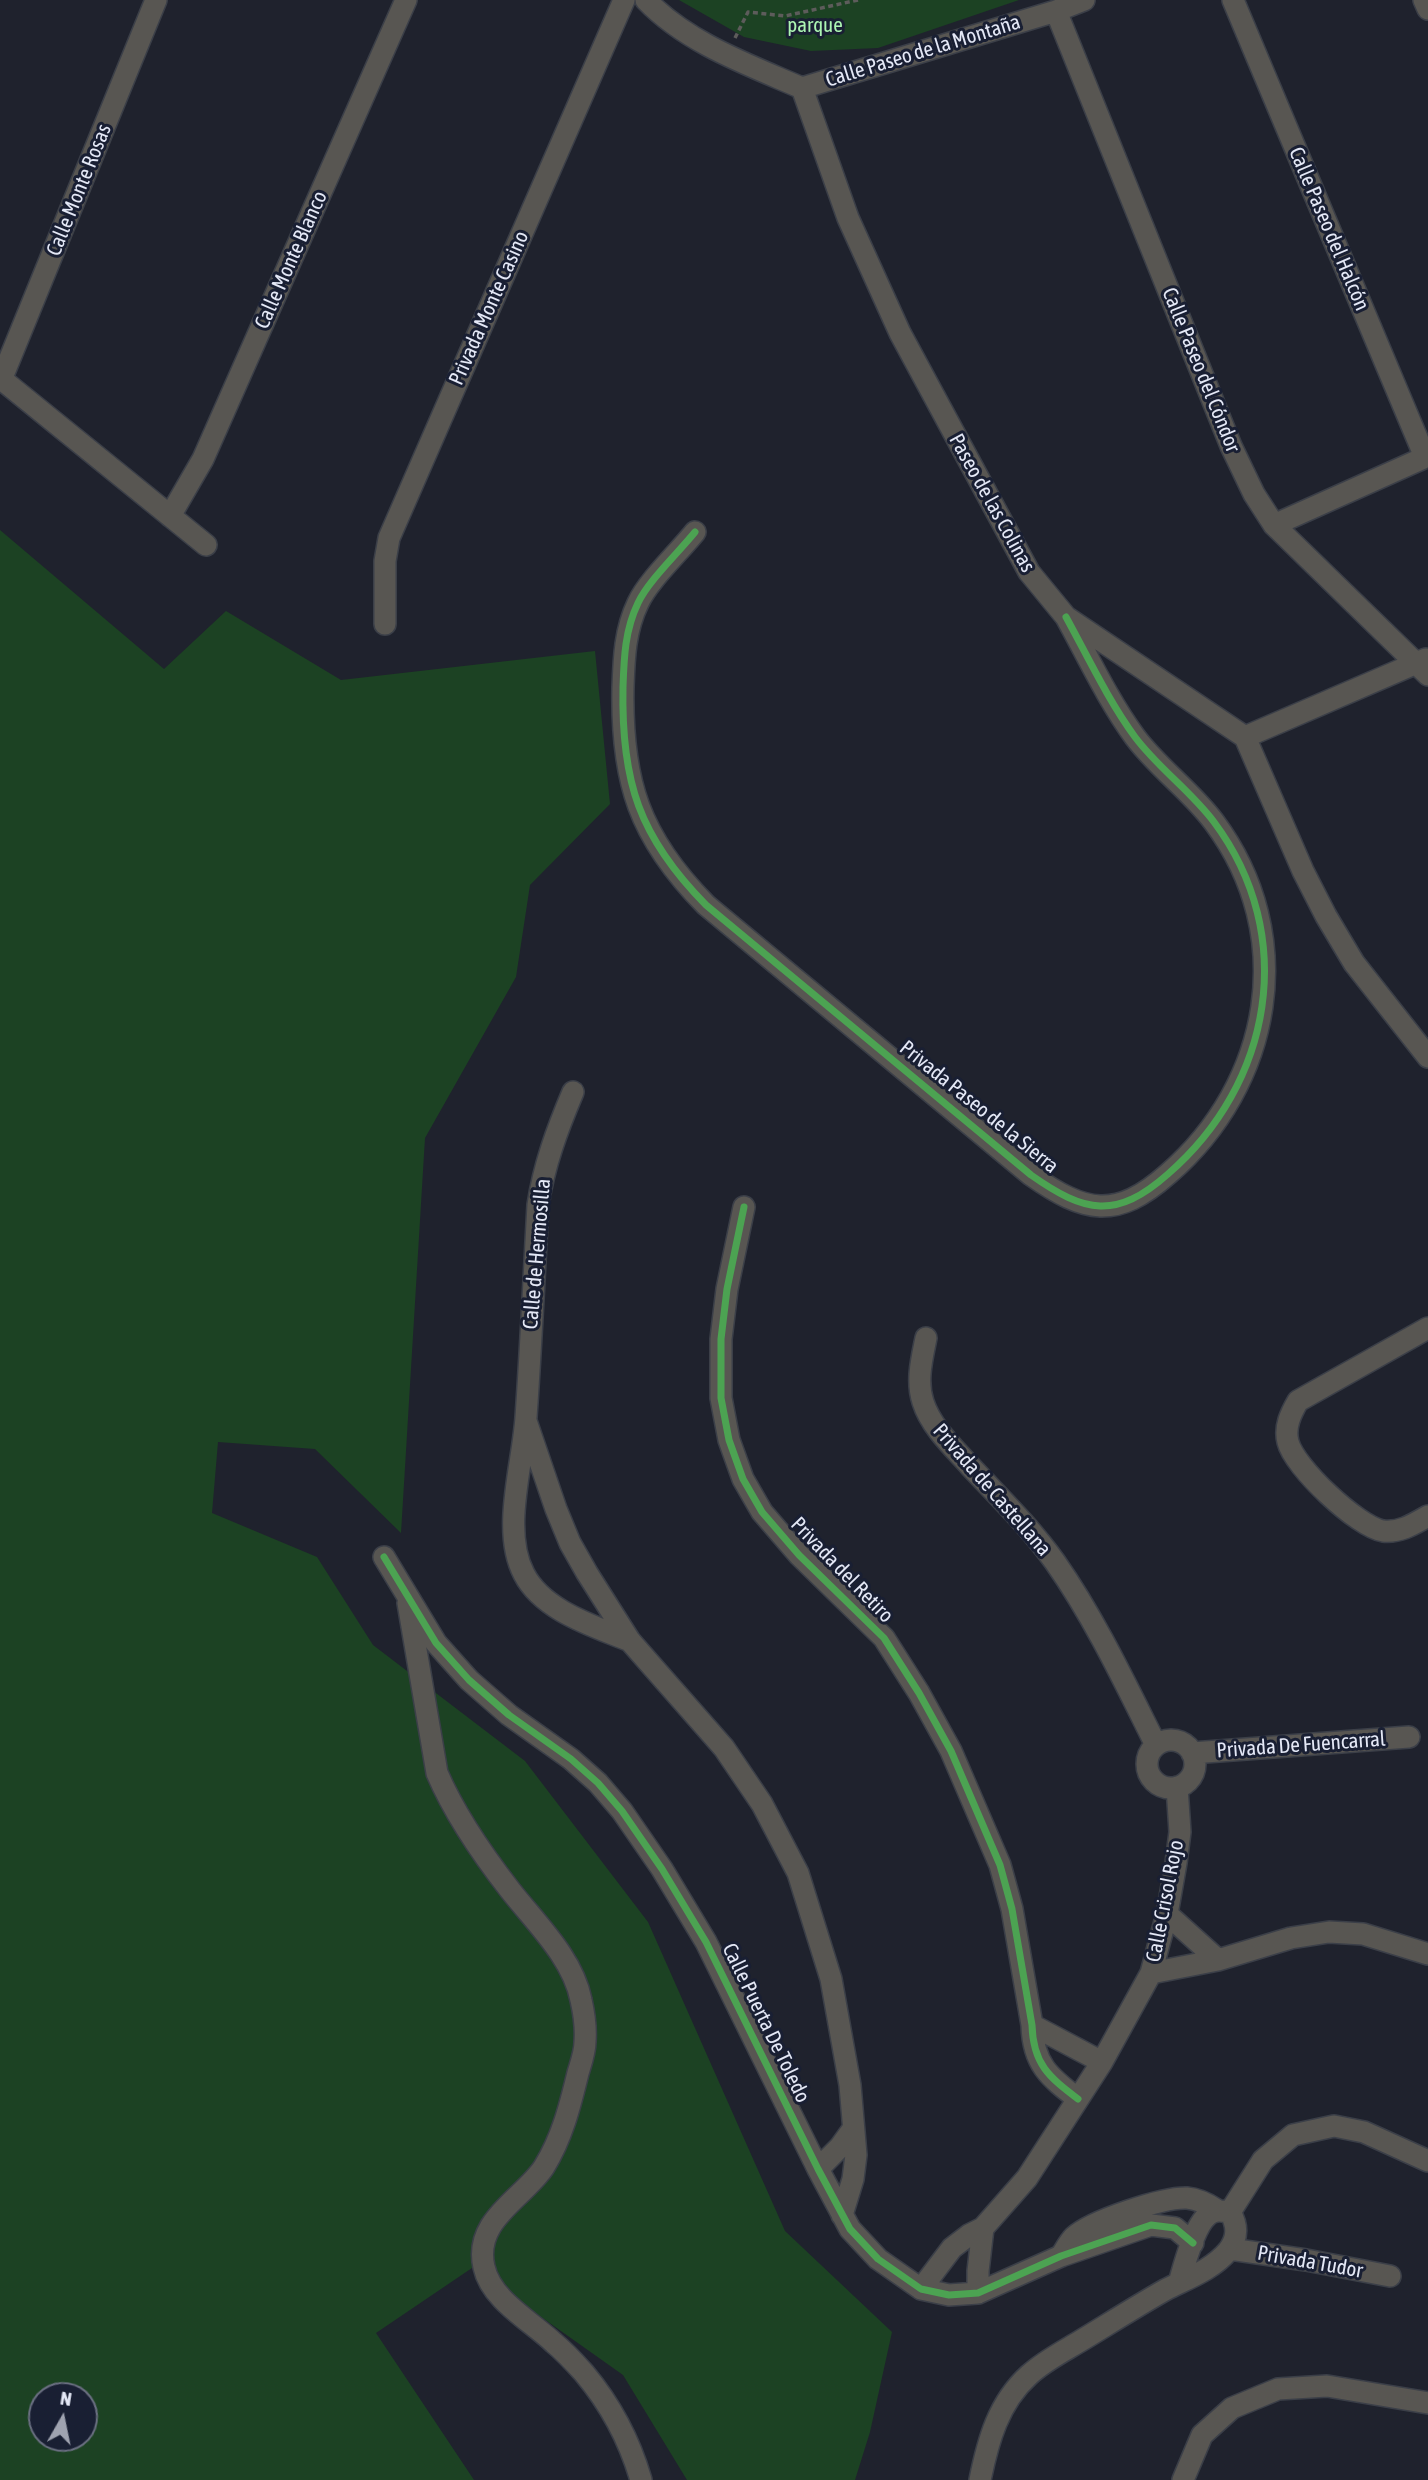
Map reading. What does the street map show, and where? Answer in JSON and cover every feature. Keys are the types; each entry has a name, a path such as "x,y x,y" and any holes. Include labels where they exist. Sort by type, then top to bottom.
{"street":[{"name":"Calle Monte Rosas","path":"1,379 156,0"},
{"name":"Calle Monte Blanco","path":"170,516 203,459 406,0"},
{"name":"Privada Monte Casino","path":"385,624 385,561 389,538 624,0"},
{"path":"646,0 691,35 802,88"},
{"name":"Calle Paseo de la Montaña","path":"802,88 1056,11 1084,0"},
{"name":"Calle Paseo del Halcón","path":"1233,0 1427,457"},
{"path":"1424,0 1428,9"},
{"name":"Calle Paseo del Cóndor","path":"1056,11 1231,446 1254,494 1274,525 1424,666"},
{"name":"Paseo de las Colinas","path":"802,88 848,218 900,333 1029,572 1066,617 1245,737"},
{"path":"1,379 206,545"},
{"path":"1274,525 1427,457"},
{"name":"Privada Paseo de la Sierra","path":"695,532 639,600 628,629 624,654 625,756 635,800 653,837 680,878 706,905 1031,1175 1057,1193 1088,1205 1110,1205 1127,1203 1158,1183 1186,1159 1222,1115 1246,1067 1259,1022 1265,988 1264,949 1259,911 1240,863 1214,821 1136,738 1066,617"},
{"path":"1424,666 1245,737 1303,871 1326,916 1354,963 1428,1057"},
{"name":"Calle de Hermosilla","path":"573,1092 552,1141 538,1205 526,1420 514,1527 518,1562 532,1587 565,1612 630,1641"},
{"name":"Privada del Retiro","path":"744,1208 727,1289 721,1339 721,1398 729,1440 743,1479 762,1512 799,1555 884,1637 945,1740 1000,1865 1012,1909 1032,2025"},
{"path":"1428,1328 1298,1401 1289,1416 1287,1438 1292,1454 1307,1474 1367,1526 1385,1531 1403,1530 1428,1516"},
{"name":"Privada de Castellana","path":"926,1338 921,1362 920,1390 931,1420 1029,1528 1055,1563 1104,1641 1156,1745"},
{"name":"Calle de Hermosilla","path":"526,1420 570,1543 630,1641"},
{"name":"Calle Puerta De Toledo","path":"384,1557 436,1643 469,1680 509,1715 571,1759 598,1783 622,1811 662,1869 706,1942 842,2215 850,2229 878,2259 921,2289 949,2295 978,2293 1061,2256 1150,2225 1175,2228 1192,2243"},
{"path":"407,1594 437,1773 447,1798 507,1886 562,1957 581,1999 585,2043 562,2131 543,2169 506,2205 488,2231 483,2248 483,2265 489,2282 502,2298 556,2344 585,2375 612,2412 633,2454 641,2480"},
{"path":"630,1641 724,1748 762,1804 797,1873 831,1979 850,2085 856,2155 853,2179 842,2215"},
{"name":"Privada De Fuencarral","path":"1192,1753 1409,1737"},
{"path":"1172,1740 1188,1746 1192,1753 1195,1762 1191,1778 1177,1787 1162,1786 1150,1775 1147,1759 1156,1745 1172,1740"},
{"name":"Calle Crisol Rojo","path":"984,2228 1027,2178 1102,2062 1151,1973 1167,1914 1180,1832 1177,1787"},
{"path":"1167,1914 1218,1960"},
{"path":"1151,1973 1218,1960 1291,1938 1329,1932 1363,1934 1428,1954"},
{"path":"1078,2099 1056,2082 1039,2062 1032,2038 1032,2025 1102,2062"},
{"path":"1179,2283 1199,2226 1207,2215 1223,2211 1263,2160 1293,2135 1334,2126 1364,2132 1428,2161"},
{"path":"818,2169 853,2129"},
{"name":"Calle Puerta De Toledo","path":"1061,2256 1075,2236 1128,2211 1160,2201 1189,2198 1223,2211"},
{"path":"980,2480 998,2416 1012,2393 1029,2375 1133,2308 1210,2266 1230,2249 1236,2235 1236,2223 1223,2211"},
{"path":"921,2289 952,2248 984,2228"},
{"path":"978,2293 984,2228"},
{"name":"Privada Tudor","path":"1230,2249 1390,2276"},
{"path":"1183,2480 1202,2435 1232,2408 1278,2389 1327,2386 1428,2403"}],"path":[{"path":"727,54 748,12 785,16 858,0"}],"green space":[{"name":"parque","path":"679,0 1019,0 878,48 811,51 744,37"},
{"path":"0,530 164,669 226,611 341,680 595,651 610,804 530,885 516,977 425,1138 401,1533 315,1449 218,1442 212,1513 317,1557 373,1645 525,1761 648,1922 785,2231 892,2332 870,2432 855,2480 687,2480 623,2375 472,2268 376,2333 474,2480 0,2480"}],"cycle path":[{"path":"695,532 643,594 630,623 625,654 623,721 631,779 639,806 664,855 706,905 1031,1175 1050,1188 1084,1204 1116,1205 1149,1189 1168,1174 1203,1138 1231,1097 1251,1053 1262,1007 1264,960 1257,912 1241,866 1214,822 1154,759 1125,723 1066,617"},
{"path":"744,1207 727,1289 721,1339 721,1398 729,1440 743,1479 762,1512 799,1555 884,1638 951,1751 1000,1865 1012,1909 1039,2060 1051,2076 1078,2099"},
{"path":"384,1557 436,1643 469,1680 509,1715 571,1759 598,1783 622,1811 662,1869 706,1942 850,2229 878,2259 921,2289 949,2295 978,2293 1061,2256 1151,2225 1175,2228 1193,2243"}]}
